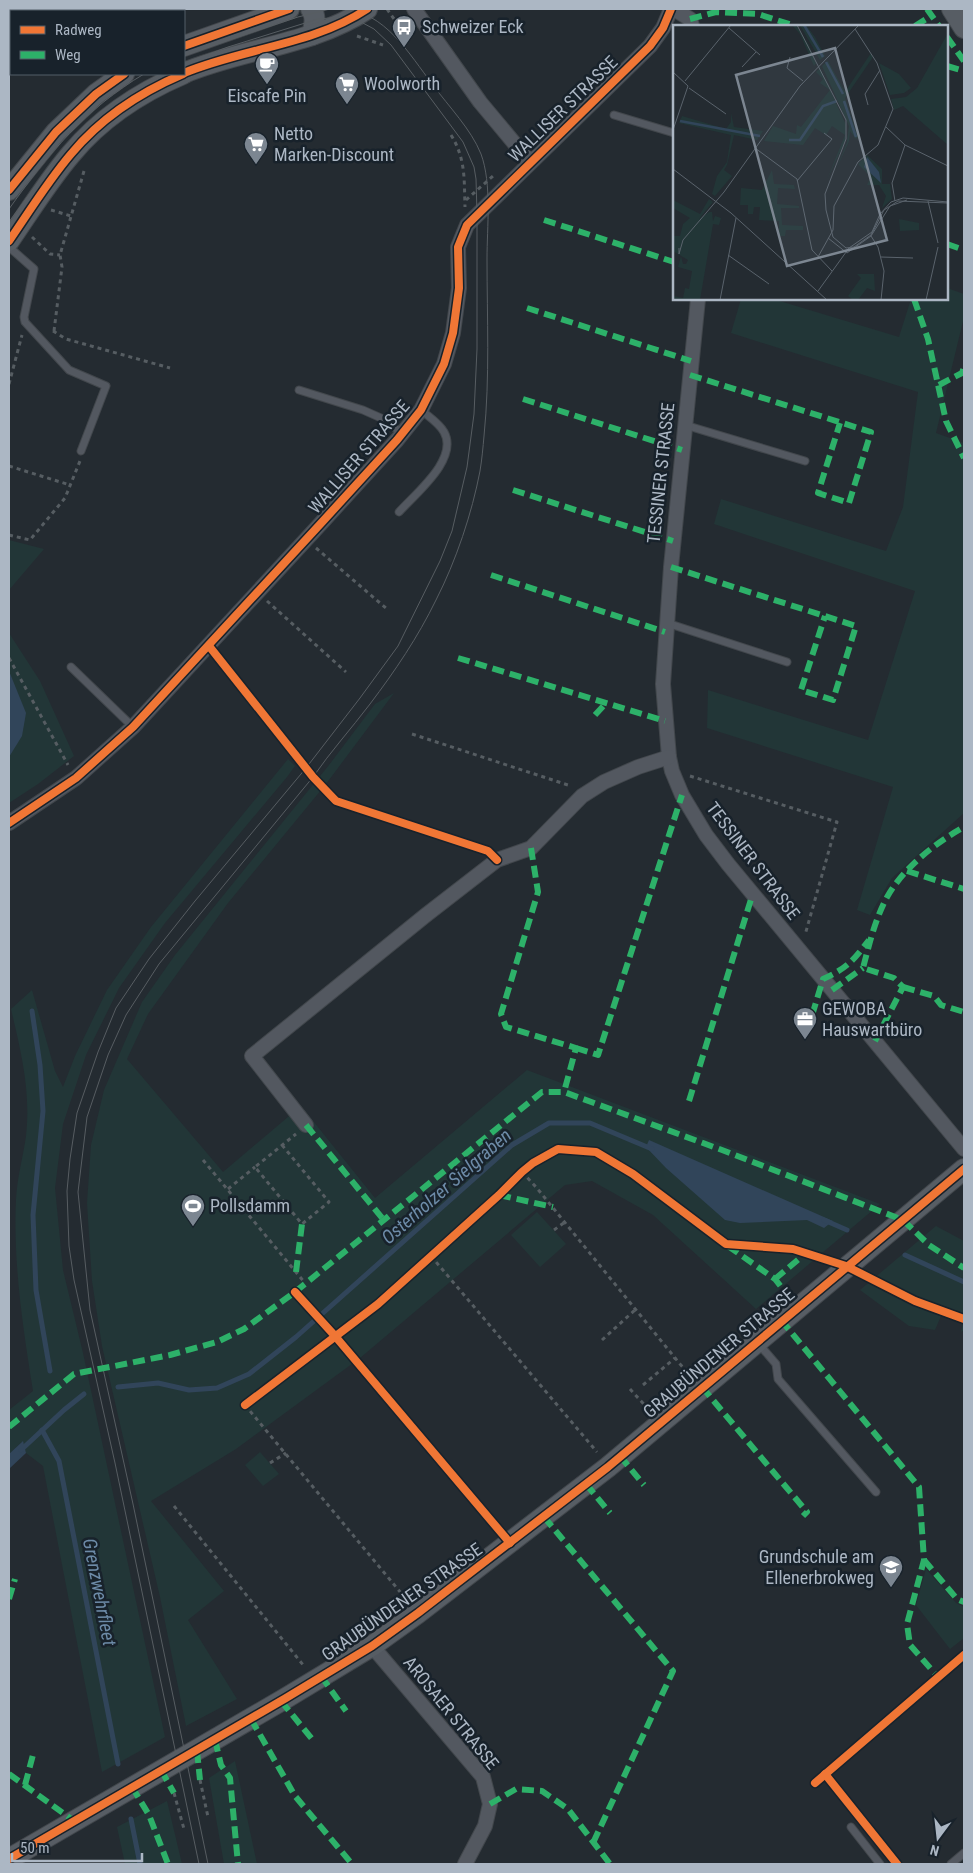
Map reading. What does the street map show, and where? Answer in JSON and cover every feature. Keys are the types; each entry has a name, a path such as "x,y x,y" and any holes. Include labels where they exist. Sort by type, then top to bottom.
{"street":[{"path":"185,46 289,9"},
{"path":"310,9 315,20 312,35"},
{"path":"414,9 480,102 530,162"},
{"path":"672,9 690,19 692,25"},
{"name":"WALLISER STRASSE","path":"9,823 76,778 133,727 306,540 422,410 444,364 453,333 458,288 458,247 466,225 650,46 663,28 672,9"},
{"path":"952,9 964,28"},
{"path":"185,73 206,64 324,32 381,12"},
{"path":"9,190 56,132 96,94 123,75"},
{"path":"14,234 65,162 91,132 117,111 152,89 181,75"},
{"name":"TESSINER STRASSE","path":"698,300 666,622 663,684 671,764 682,796 706,835 752,896 964,1149"},
{"path":"306,1125 252,1056 497,860 531,848 582,796 604,782 638,767 671,764"},
{"name":"GRAUBÜNDENER STRASSE","path":"9,1859 197,1751 372,1646 418,1613 608,1467 756,1341 964,1169"},
{"name":"AROSAER STRASSE","path":"372,1646 483,1777 490,1804 485,1826 466,1864"}],"lane":[{"path":"614,115 673,134"},
{"path":"9,247 34,269 24,317 25,322 69,370 106,386 81,451"},
{"path":"298,390 363,410 381,418 402,433"},
{"path":"398,512 441,466 447,452 448,445 444,431 422,410"},
{"path":"685,424 806,461"},
{"path":"666,622 787,662"},
{"path":"71,667 133,727"},
{"path":"756,1341 776,1364 778,1379 876,1492"},
{"path":"851,1827 880,1864"},
{"path":"951,1864 964,1853"}],"path":[{"path":"381,12 404,33"},
{"path":"350,33 358,29"},
{"path":"350,33 383,45"},
{"path":"451,135 459,148 464,170 466,225"},
{"path":"54,331 62,268 60,255 84,170 65,162"},
{"path":"14,234 50,254 60,255"},
{"path":"9,384 25,322 54,331 66,340 170,368"},
{"path":"9,535 30,540 66,498 80,462 81,451"},
{"path":"9,466 70,486"},
{"path":"306,540 387,609"},
{"path":"257,592 346,672"},
{"path":"9,658 76,778"},
{"path":"412,734 573,787 582,796"},
{"path":"671,764 837,822 800,952"},
{"path":"228,1189 306,1125"},
{"path":"255,1167 302,1224 329,1202 282,1145"},
{"path":"203,1160 305,1283"},
{"path":"522,1172 675,1358 702,1387"},
{"path":"554,1230 564,1222"},
{"path":"425,1262 438,1250"},
{"path":"431,1256 608,1467"},
{"path":"602,1340 636,1309"},
{"path":"643,1385 675,1358"},
{"path":"630,1389 660,1422"},
{"path":"252,1399 245,1405 418,1613"},
{"path":"270,1463 286,1453"},
{"path":"174,1506 315,1680"},
{"path":"200,1780 208,1816"},
{"path":"174,1793 184,1829"}],"green space":[{"path":"948,288 964,294 964,317 936,433 964,443 964,813 892,878 870,915 857,910 893,787 707,728 708,690 868,740 915,591 714,524 721,499 886,551 903,507 918,392 731,333 741,300 776,300 899,337 911,300 948,300"},
{"path":"9,540 44,549 9,590"},
{"path":"9,633 40,681 74,756 38,784 9,803"},
{"path":"394,693 326,784 228,903 148,1014 127,1059 223,1172 301,1106 375,1198 527,1070 880,1204 756,1309 653,1215 592,1181 565,1185 360,1358 236,1449 151,1501 224,1591 188,1620 237,1699 186,1726 160,1597 102,1346 92,1281 87,1203 91,1145 104,1090 142,1002 175,955 329,765 375,704"},
{"path":"288,759 295,766 287,777 165,923 119,988 86,1055 63,1124 55,1188 63,1270 83,1353 165,1737 102,1772 43,1466 26,1453 22,1442 9,1454 9,1410 33,1391 17,1272 15,1223 19,1175 26,1136 27,1103 21,1056 11,1009 32,990 55,1071 63,1087 75,1056 107,990 151,927"},
{"path":"537,1212 566,1244 540,1267 511,1235"},
{"path":"936,1226 964,1241 964,1330 961,1332 963,1323 941,1316 935,1330 909,1326 860,1290"},
{"path":"260,1452 279,1474 263,1486 245,1465"},
{"path":"926,1569 956,1603 964,1607 964,1638 950,1649 916,1605"},
{"path":"235,1761 257,1864 224,1864 209,1778"},
{"path":"167,1801 182,1864 125,1864 117,1827"}],"water":[{"path":"9,671 26,713 22,736 9,757"},
{"path":"649,1140 833,1221 824,1228 807,1220 740,1223 725,1220 666,1168 646,1147"},
{"path":"23,1441 26,1453 9,1469 9,1454"}],"waterway":[{"path":"32,1011 40,1065 43,1111 33,1215 36,1290 50,1371"},
{"name":"Osterholzer Sielgraben","path":"118,1387 158,1383 189,1390 217,1388 249,1374 296,1337 512,1145 549,1123 590,1123 652,1149"},
{"name":"Osterholzer Sielgraben","path":"824,1220 847,1230"},
{"name":"Osterholzer Sielgraben","path":"905,1255 964,1282"},
{"name":"Osterholzer Sielgraben","path":"21,1450 84,1394"},
{"name":"Grenzwehrfleet","path":"42,1430 59,1461 118,1764"},
{"name":"Grenzwehrfleet","path":"131,1819 140,1864"}],"tram line":[{"path":"185,55 298,17 330,9"},
{"path":"208,1864 133,1504 90,1310 78,1192 87,1117 108,1055 126,1015 159,964 313,777 397,666 422,627 443,585 468,520 477,487 481,467 486,414 488,370 488,192 481,154 466,127 395,36 371,17 342,9"},
{"path":"185,63 318,19 342,17 361,22 374,29 391,45 463,142 474,167 477,214 477,349 474,414 467,467 452,531 440,561 398,646 306,768 149,959 116,1008 98,1052 77,1113 67,1191 69,1246 74,1280 115,1463 199,1864"},
{"path":"9,209 38,169 69,134 104,102 142,75"},
{"path":"9,222 41,178 75,138 114,103 159,75"}],"marked path":[{"path":"927,9 938,25"},
{"path":"690,19 716,12 758,14 792,25"},
{"path":"917,25 931,16"},
{"path":"948,38 964,61"},
{"path":"948,66 964,71"},
{"path":"544,220 673,262"},
{"path":"948,244 964,250"},
{"path":"914,300 928,339 946,421 964,458"},
{"path":"527,308 691,361"},
{"path":"939,385 962,373 964,367"},
{"path":"690,375 871,432 849,503 818,493 840,423"},
{"path":"523,399 682,450"},
{"path":"513,490 673,541"},
{"path":"671,567 856,626 833,700 801,690 825,616"},
{"path":"491,575 665,632"},
{"path":"458,658 665,721"},
{"path":"595,715 606,703"},
{"path":"576,1048 598,1055 682,795"},
{"path":"875,1041 903,987 894,978 863,968 879,915 893,888 910,867 931,849 964,827"},
{"path":"531,848 538,892 501,1014 506,1027 576,1048 564,1092"},
{"path":"907,871 964,889"},
{"path":"689,1101 752,896"},
{"path":"807,1032 823,979 849,963 869,940"},
{"path":"832,990 863,968"},
{"path":"903,987 934,996 941,1005 964,1012"},
{"path":"9,1427 74,1374 170,1355 217,1342 244,1329 295,1292 542,1092 564,1092 722,1150 903,1220 929,1245 964,1268"},
{"path":"306,1125 383,1219"},
{"path":"499,1195 553,1207"},
{"path":"296,1272 302,1224"},
{"path":"728,1246 775,1279 797,1307"},
{"path":"775,1279 806,1253"},
{"path":"781,1320 919,1487 924,1560 907,1624 910,1645 938,1677"},
{"path":"702,1387 807,1512 803,1516"},
{"path":"620,1456 644,1485"},
{"path":"586,1484 610,1513"},
{"path":"544,1517 673,1671 593,1843"},
{"path":"924,1560 957,1599 964,1602"},
{"path":"9,1599 15,1579"},
{"path":"321,1676 346,1711"},
{"path":"281,1701 312,1739"},
{"path":"251,1719 295,1796 352,1864"},
{"path":"215,1740 221,1765 230,1778 238,1864"},
{"path":"25,1785 34,1751"},
{"path":"197,1751 200,1780"},
{"path":"161,1770 174,1793"},
{"path":"9,1774 74,1821"},
{"path":"132,1787 149,1815 168,1864"},
{"path":"490,1804 516,1789 542,1791 568,1809 610,1864"}],"cycle path":[{"path":"185,46 289,9"},
{"path":"185,73 324,31 367,9"},
{"path":"9,823 76,778 133,727 397,440 421,410 444,364 453,333 459,288 458,247 467,225 650,46 663,28 671,9"},
{"path":"9,190 56,132 96,94 123,75"},
{"path":"9,241 63,164 82,141 122,108 152,89 181,75"},
{"path":"209,646 313,777 336,801 488,851 497,860"},
{"path":"245,1405 378,1304 522,1172 533,1163 558,1149 596,1152 633,1174 726,1244 793,1249 846,1266 915,1301 964,1319"},
{"path":"9,1859 286,1698 372,1646 418,1613 608,1467 964,1169"},
{"path":"295,1292 335,1336 510,1543"},
{"path":"815,1783 964,1655"},
{"path":"825,1774 897,1864"}],"place":[{"name":"Schweizer Eck","path":"404,48"},
{"name":"Eiscafe Pin","path":"267,85"},
{"name":"Woolworth","path":"347,105"},
{"name":"Netto Marken-Discount","path":"256,165"},
{"name":"GEWOBA Hauswartbüro","path":"805,1040"},
{"name":"Pollsdamm","path":"193,1227"},
{"name":"Grundschule am Ellenerbrokweg","path":"891,1588"}]}
